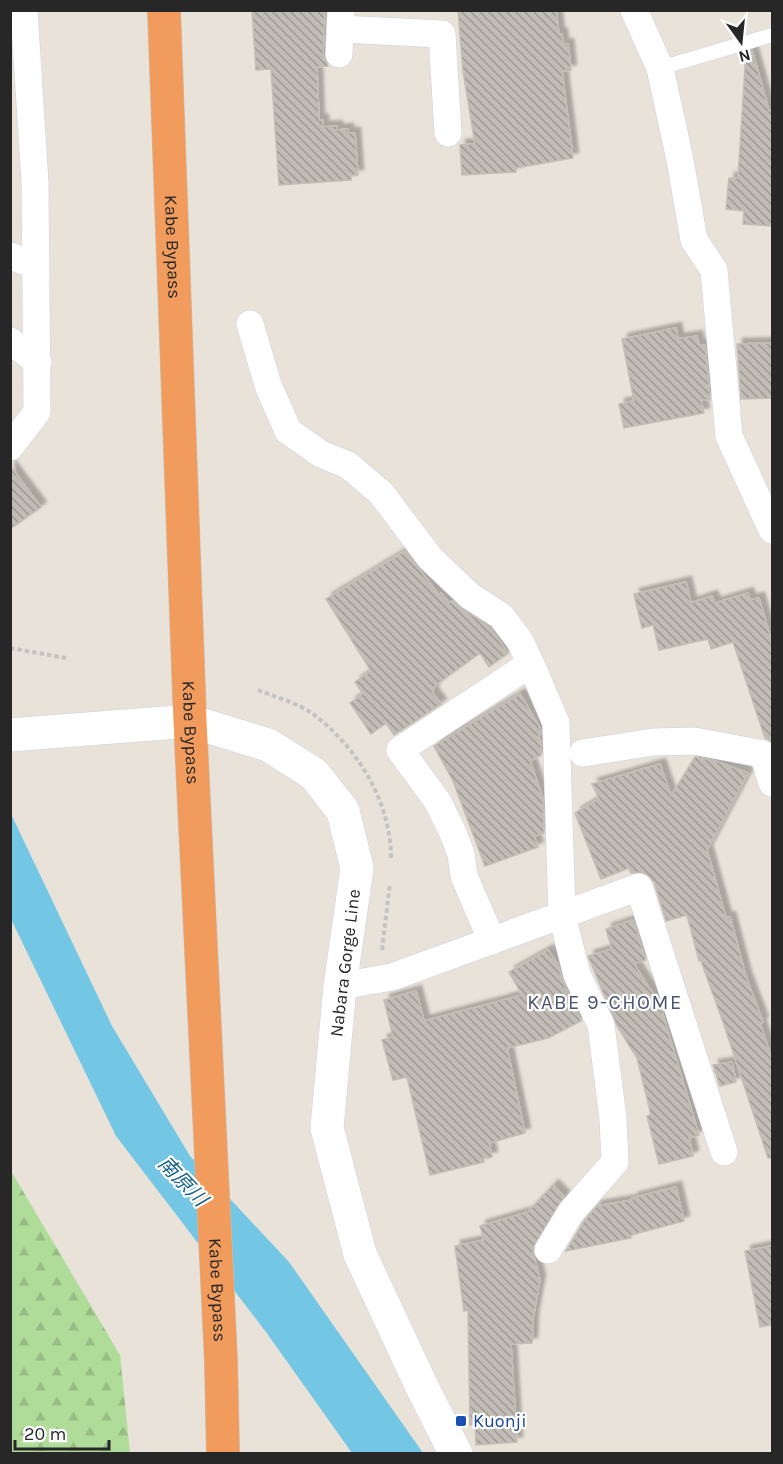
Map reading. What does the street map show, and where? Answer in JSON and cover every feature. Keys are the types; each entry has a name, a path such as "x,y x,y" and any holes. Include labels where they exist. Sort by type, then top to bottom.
{"highway":[{"name":"Kabe Bypass","path":"164,10 190,721 221,1361 223,1454"}],"main road":[{"name":"Nabara Gorge Line","path":"10,735 190,721 268,745 314,774 342,811 357,868 340,986 327,1128 360,1254 456,1454"}],"street":[{"path":"10,447 37,412 38,362 23,261 35,182 24,10"},
{"path":"634,10 660,68 681,160 694,240 714,270 729,436 772,530"},
{"path":"340,31 442,34 448,133"},
{"path":"250,324 268,385 288,431 321,454 348,465 381,493 430,558 470,596 501,616 520,641 556,723 562,915 577,975 601,1025 613,1118 615,1162 571,1212 548,1250"},
{"path":"10,341 38,362"},
{"path":"492,941 464,876 457,843 438,802 400,750 530,664"},
{"path":"583,753 653,742 694,741 763,753 772,783"},
{"path":"340,986 392,977 639,887 724,1152"}],"lane":[{"path":"660,68 772,36"}],"path":[{"path":"10,648 66,657"}],"green space":[{"path":"11,1171 120,1355 130,1453 11,1453"}],"water":[{"name":"南原川","path":"11,814 112,1026 190,1156 289,1262 423,1453 352,1453 266,1332 116,1136 11,919"}],"building":[{"path":"252,10 325,10 323,53 328,66 317,67 319,120 323,120 323,127 337,126 337,130 348,129 348,133 355,133 358,175 351,175 351,180 279,185 271,69 256,70"},
{"path":"458,10 556,10 559,34 562,34 563,45 568,44 571,70 562,71 573,158 516,168 516,172 462,175 460,145 475,144 463,71"},
{"path":"752,50 769,111 772,111 772,226 743,224 744,211 726,209 729,178 738,178 746,52"},
{"path":"676,328 678,339 697,336 699,345 705,345 710,400 701,400 704,413 624,428 619,404 634,401 622,339"},
{"path":"772,343 772,398 741,399 737,344"},
{"path":"10,466 41,507 10,529"},
{"path":"405,551 439,595 441,593 449,603 452,601 490,628 508,653 489,667 480,653 436,685 432,692 441,704 394,735 386,723 371,734 350,703 363,694 355,682 371,671 326,599"},
{"path":"686,582 691,603 712,596 715,603 748,593 750,600 759,598 772,643 772,742 765,738 733,642 711,649 708,639 659,650 653,625 642,628 634,594"},
{"path":"520,694 540,728 541,734 538,736 541,742 541,755 530,761 543,799 544,833 534,836 538,847 485,866 453,781 434,746"},
{"path":"695,757 715,761 748,773 707,850 726,918 730,917 746,977 763,1022 760,1023 772,1060 772,1158 768,1158 724,1025 701,961 699,961 687,915 666,921 654,882 642,872 631,873 629,868 601,879 575,813 599,799 592,784 660,764 671,796"},
{"path":"633,920 646,960 634,964 660,1005 699,1135 689,1138 693,1156 659,1164 647,1116 651,1115 637,1058 617,1026 588,956 612,949 606,929"},
{"path":"548,950 558,965 563,982 581,1021 548,1038 507,1048 525,1133 489,1143 492,1157 483,1158 484,1162 430,1175 407,1077 393,1080 382,1040 393,1037 384,1000 416,991 424,1021 522,995 509,972"},
{"path":"732,1062 736,1082 720,1086 713,1065"},
{"path":"553,1185 564,1196 532,1249 540,1280 533,1318 532,1343 511,1344 517,1442 476,1445 475,1425 470,1425 468,1310 464,1311 455,1246 484,1240 480,1226 528,1212"},
{"path":"676,1187 684,1221 631,1235 631,1238 566,1251 584,1221 597,1206 632,1200 632,1198"},
{"path":"772,1246 772,1325 760,1327 745,1251"}],"place":[{"name":"Kuonji","path":"461,1421"}],"district":[{"name":"KABE 9-CHOME","path":"605,1002"}]}
